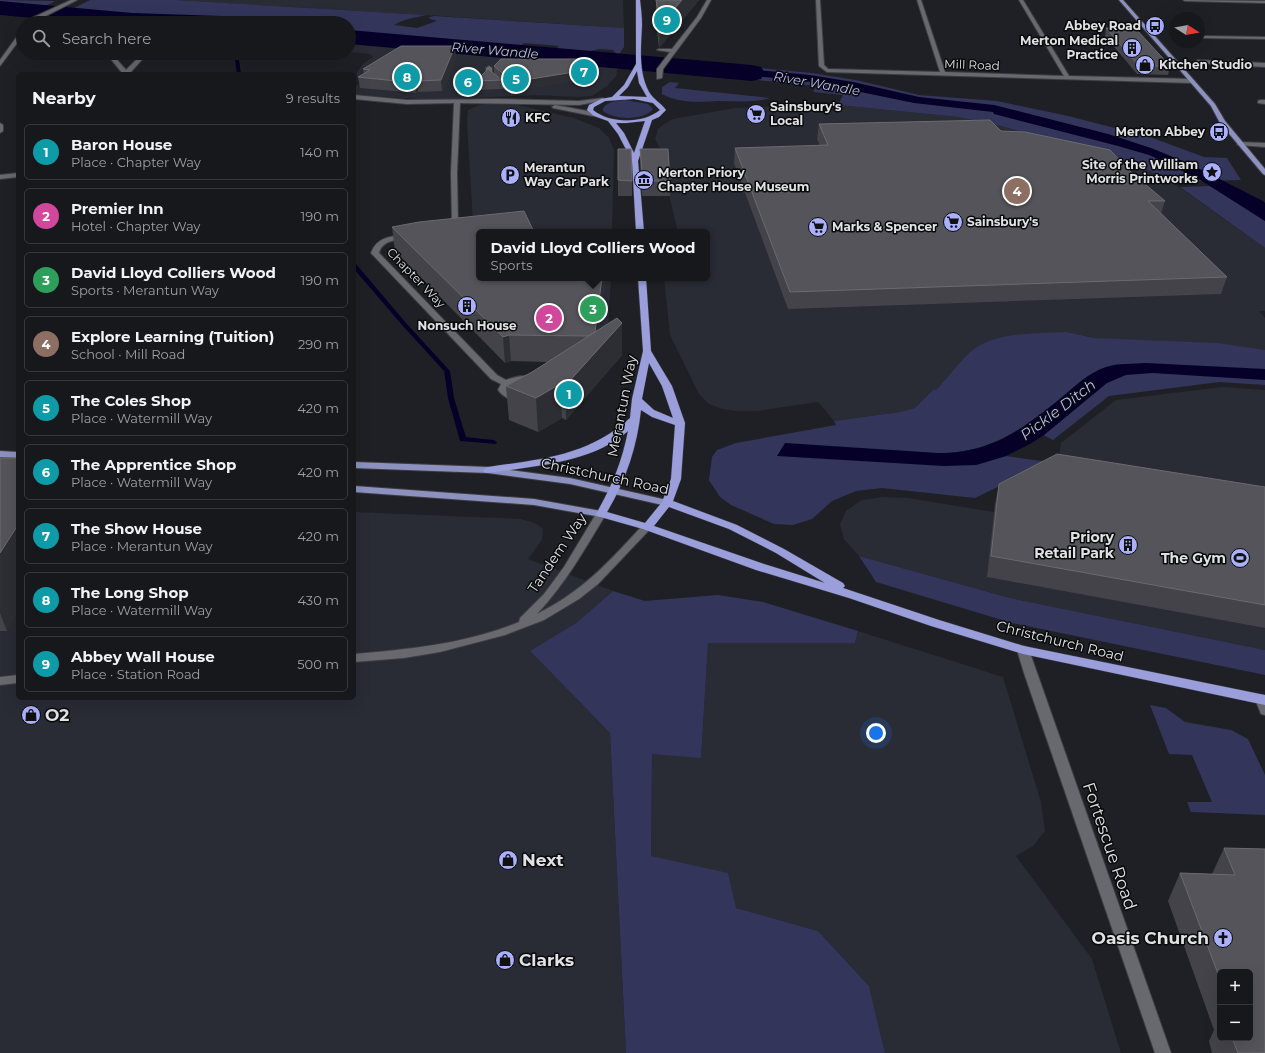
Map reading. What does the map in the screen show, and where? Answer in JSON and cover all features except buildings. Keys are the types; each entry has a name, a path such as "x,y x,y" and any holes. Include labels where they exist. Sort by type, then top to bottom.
{"highway":[{"path":"638,0 639,23 637,65 644,88 652,101"},
{"path":"614,98 626,86 637,65"},
{"path":"614,98 636,98 652,101 661,106 663,110 660,114 649,118 630,121 610,120 593,114 590,110 591,106 604,100 614,98"},
{"path":"635,162 649,118"},
{"path":"610,120 621,133 635,162 640,229"},
{"name":"Merantun Way","path":"601,514 616,490 628,456 635,419 637,399 647,351 642,281"},
{"name":"Merantun Way","path":"647,351 667,386 680,423 676,479 667,503 647,527"},
{"path":"637,399 640,407 650,413 680,423"},
{"path":"488,470 570,456 585,451 607,441 623,431 635,419"},
{"name":"Christchurch Road","path":"667,503 733,527 780,551 853,595"},
{"name":"Christchurch Road","path":"601,514 647,527 760,568 853,595 935,623 1023,650 1264,704"}],"main road":[{"path":"1121,0 1213,105 1222,122 1265,173"},
{"path":"0,454 16,455"},
{"name":"Christchurch Road","path":"356,464 488,470 570,481 616,490 667,503"},
{"name":"Christchurch Road","path":"356,489 513,500 601,514"}],"street":[{"path":"40,16 75,0"},
{"path":"659,78 660,69 699,17 709,0"},
{"name":"Mill Road","path":"818,0 822,66 824,69 1192,81"},
{"path":"919,0 943,74"},
{"path":"1021,0 1067,77"},
{"path":"1185,0 1265,2"},
{"path":"1205,37 1265,38"},
{"path":"1224,37 1232,46"},
{"path":"0,64 16,42"},
{"path":"659,50 674,51"},
{"path":"1240,59 1244,64"},
{"path":"114,60 124,72"},
{"path":"128,72 139,60"},
{"path":"1198,62 1265,65"},
{"path":"489,68 489,74 510,90"},
{"path":"356,97 407,102 498,101 579,103 604,100"},
{"path":"443,233 455,225 454,173 457,102"},
{"path":"536,103 593,114"},
{"path":"0,125 0,131"},
{"path":"1240,144 1265,145"},
{"path":"0,177 16,175"},
{"name":"Chapter Way","path":"412,236 380,242 376,247 375,253 494,377 506,383"},
{"name":"Tandem Way","path":"520,625 548,596 568,568 601,514"},
{"name":"Tandem Way","path":"356,658 420,653 464,643 520,625 551,612 575,597 602,575 647,527"},
{"name":"Fortescue Road","path":"1023,650 1163,1053"},
{"path":"0,681 16,680"}],"shaded area":[{"path":"0,0 55,1 42,7 28,7 0,3"},
{"path":"90,0 176,0 426,15 407,19 394,25 417,28 437,21 428,18 434,16 624,28 624,47 618,56 613,50 599,49 581,53 554,51 559,46 524,43 518,48 356,33 356,16 169,16 72,9"},
{"path":"176,0 623,0 624,28 426,15"},
{"path":"356,42 614,61 618,67 616,76 607,86 592,96 577,97 535,95 433,100 357,95 356,86 361,82 357,78 357,72 363,64 373,57 370,54 356,53"},
{"path":"683,61 812,73 856,80 919,95 997,101 1068,116 1150,137 1204,157 1227,158 1241,180 1172,182 1142,167 1112,156 993,124 958,117 838,105 843,95 813,92 817,86 677,72"},
{"path":"670,82 679,83 675,88 770,98 758,101 683,101 662,94 662,87"},
{"path":"625,100 648,104 653,109 643,116 629,118 614,116 603,111 603,108 607,104"},
{"path":"479,105 518,105 574,118 599,128 609,138 614,150 612,229 476,229 476,281 611,281 606,363 539,362 540,358 422,246 473,223 467,123 468,110"},
{"path":"838,105 958,117 993,124 1112,156 1142,167 1172,182 1265,248 1265,311 1259,311 1265,318 1265,350 1094,338 1067,332 974,349 936,390 934,389 915,408 900,412 834,421 818,402 757,411 722,409 709,404 699,394 670,335 664,281 710,281 710,229 677,229 670,199 668,164 655,139 658,129 673,119 735,108 776,107 837,111"},
{"path":"1210,186 1265,221 1265,248 1180,187"},
{"path":"1067,332 1094,338 1217,343 1265,350 1265,385 1219,382 1109,396 1053,440 1026,426 984,446 951,453 938,453 976,465 1006,456 1049,462 975,498 882,488 856,491 832,501 812,519 793,525 774,524 731,505 720,497 709,480 712,457 717,450 736,443 836,425 834,421 900,412 915,408 934,389 936,390 974,349 984,343 1019,334"},
{"name":"Priory Retail Park","path":"1222,387 1265,390 1265,650 1010,598 859,556 844,539 840,524 846,511 862,500 884,497 908,498 994,512 995,504 1058,463 1061,443 1116,400"},
{"path":"0,504 16,504 16,700 356,700 356,512 521,519 535,523 543,529 542,540 528,559 613,591 576,623 530,651 610,733 626,1053 0,1053"},
{"path":"859,556 1010,598 1265,650 1265,675 1012,623 876,582"},
{"path":"613,591 645,601 718,595 763,602 858,631 855,643 708,643 701,758 652,754 651,856 728,873 736,908 818,931 869,986 885,1053 626,1053 610,733 530,651 576,623"},
{"path":"858,631 1003,677 1041,802 1045,831 1033,846 1016,856 1092,959 1121,1053 885,1053 869,986 818,931 736,908 651,857 652,753 701,757 708,643 855,643"},
{"path":"1150,705 1166,708 1185,722 1231,730 1248,739 1265,775 1265,815 1191,812 1187,802 1212,802 1192,755 1169,754"}],"water":[{"path":"682,63 810,75 853,82 919,97 994,105 1108,134 1151,148 1190,164 1263,201 1265,203 1265,221 1202,181 1149,155 994,114 993,112 914,103 812,82 679,68"},
{"path":"1146,363 1265,369 1265,380 1152,373 1126,375 1107,383 1044,435 1030,444 1006,456 976,465 944,466 777,456 785,443 938,453 974,449 1005,438 1046,410 1082,380 1099,370 1115,365"}],"waterway":[{"name":"River Wandle","path":"0,8 88,16"},
{"name":"River Wandle","path":"356,38 752,73"},
{"name":"Pickle Ditch","path":"237,60 239,72"},
{"name":"Pickle Ditch","path":"356,267 404,324 447,371 451,398 463,439 493,442"}],"place":[{"name":"Abbey Wall House","path":"667,20"},
{"name":"Abbey Road","path":"1155,26"},
{"name":"Merton Medical Practice","path":"1132,48"},
{"name":"Kitchen Studio","path":"1145,65"},
{"name":"The Show House","path":"584,72"},
{"name":"The Long Shop","path":"407,77"},
{"name":"The Coles Shop","path":"516,79"},
{"name":"The Apprentice Shop","path":"468,82"},
{"name":"Sainsbury's Local","path":"756,114"},
{"name":"KFC","path":"511,118"},
{"name":"Merton Abbey","path":"1219,132"},
{"name":"Site of the William Morris Printworks","path":"1212,172"},
{"name":"Merantun Way Car Park","path":"510,175"},
{"name":"Merton Priory Chapter House Museum","path":"644,180"},
{"name":"Explore Learning (Tuition)","path":"1017,191"},
{"name":"Sainsbury's","path":"953,222"},
{"name":"Marks & Spencer","path":"818,227"},
{"name":"Nonsuch House","path":"467,306"},
{"name":"David Lloyd Colliers Wood","path":"593,309"},
{"name":"Premier Inn","path":"549,318"},
{"name":"Baron House","path":"569,394"},
{"name":"Priory Retail Park","path":"1128,545"},
{"name":"The Gym","path":"1240,558"},
{"name":"O2","path":"31,715"},
{"name":"Next","path":"508,860"},
{"name":"Oasis Church","path":"1223,938"},
{"name":"Clarks","path":"505,960"}]}
